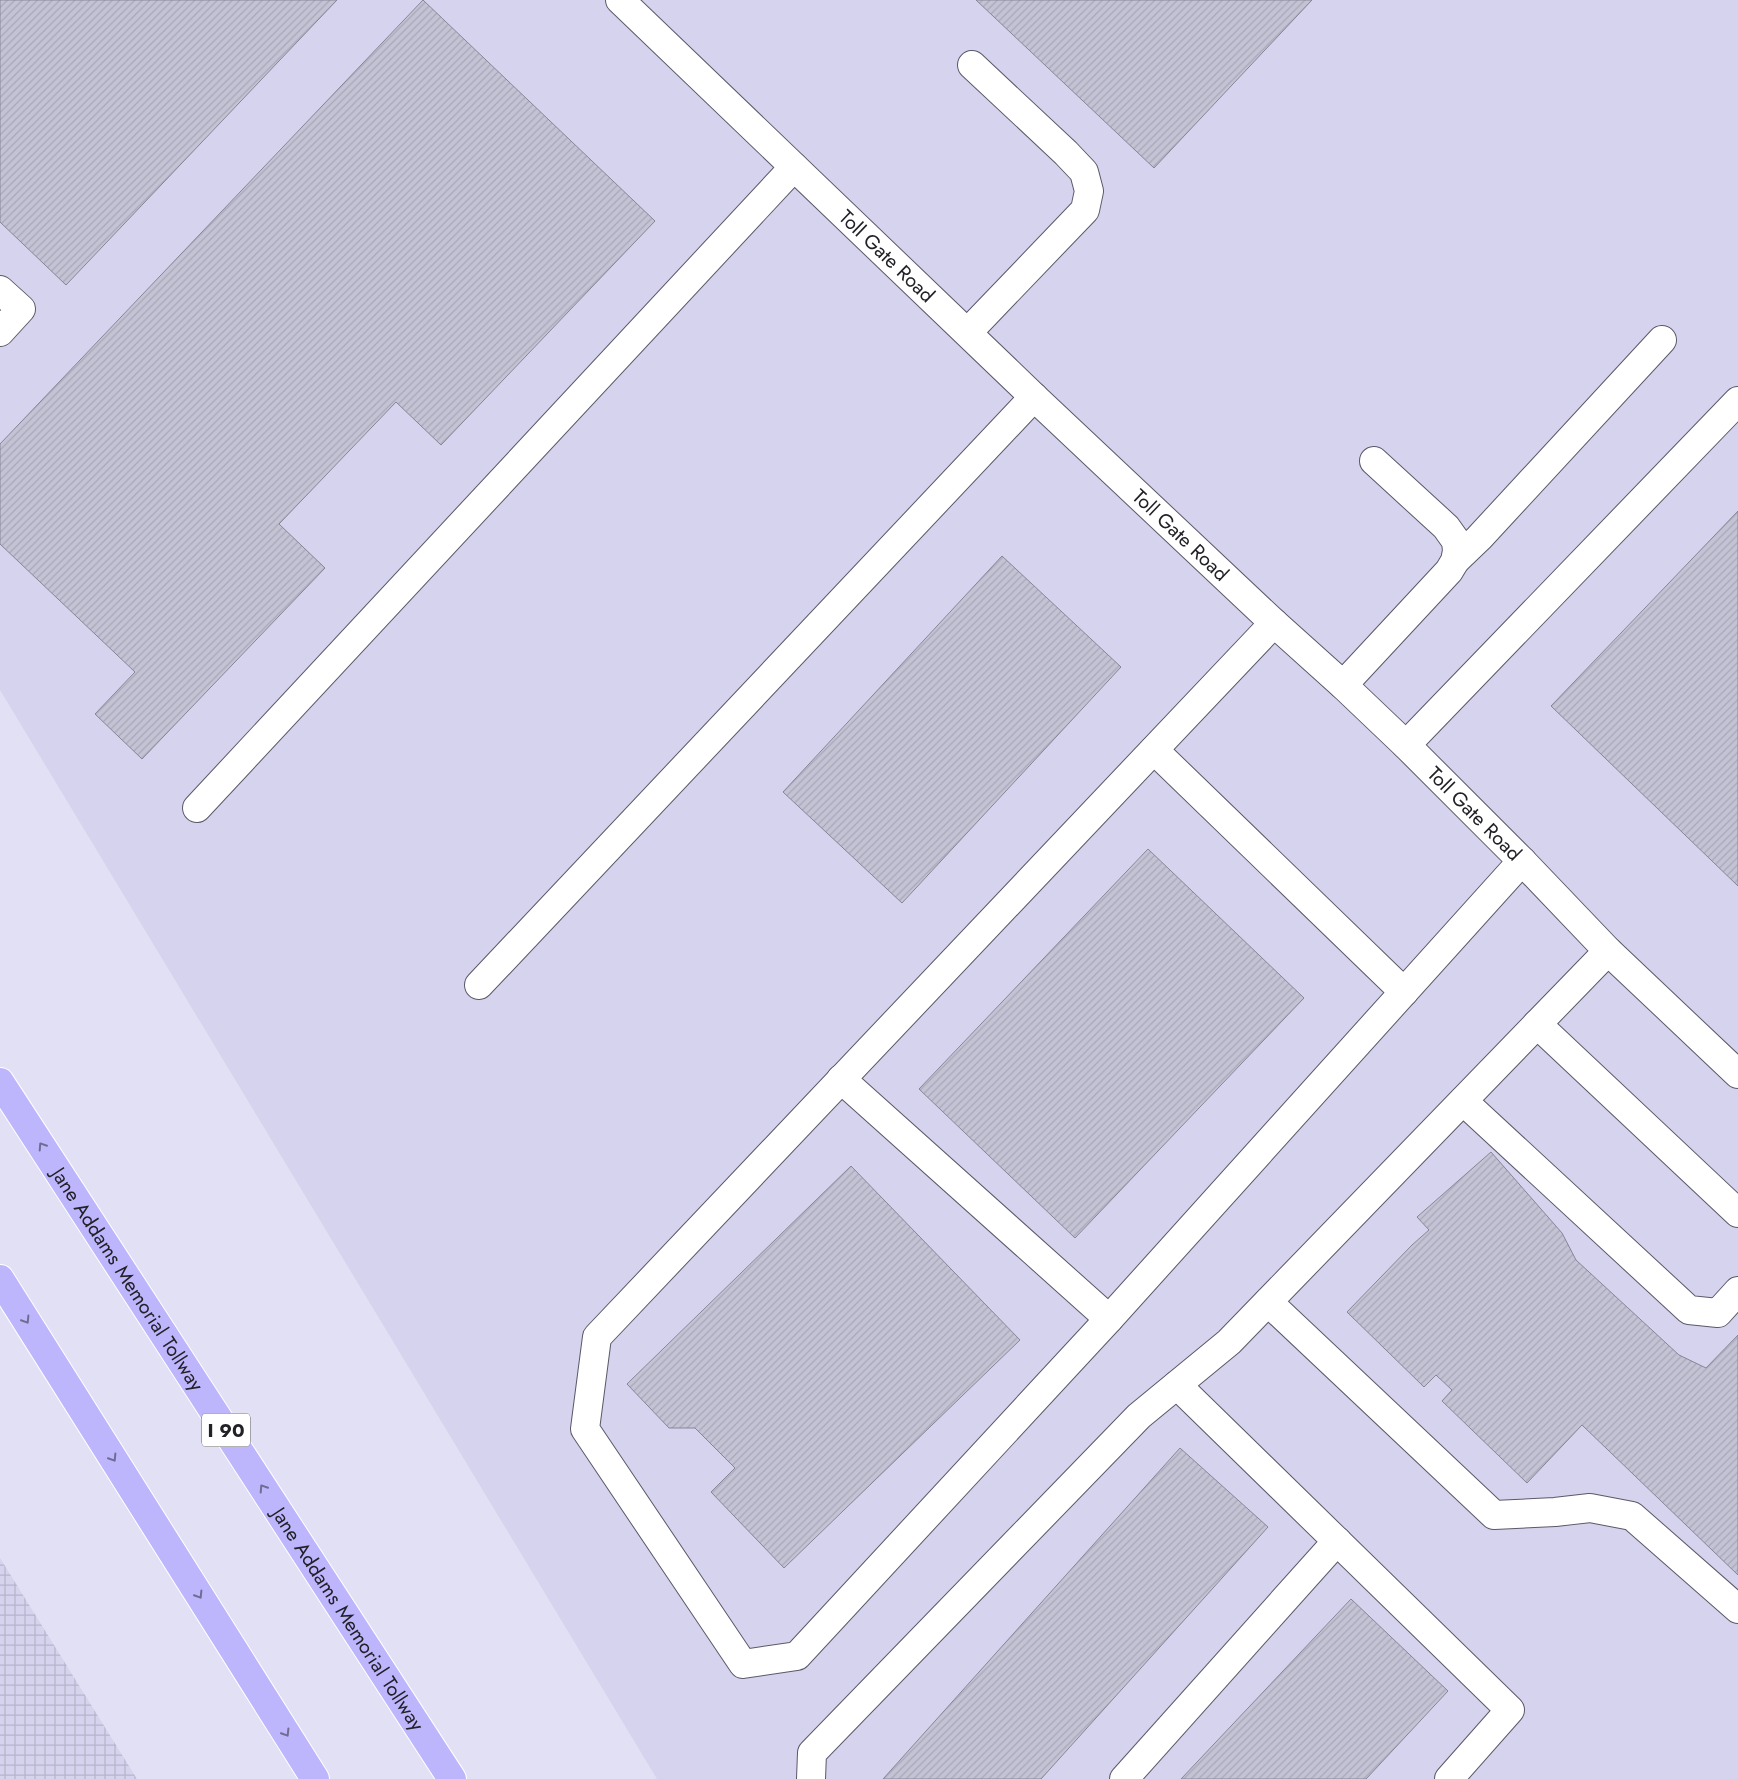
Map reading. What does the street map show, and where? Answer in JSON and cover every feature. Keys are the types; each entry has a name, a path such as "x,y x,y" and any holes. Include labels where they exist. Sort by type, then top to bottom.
{"highway":[{"name":"Jane Addams Memorial Tollway","path":"0,1082 452,1779"},
{"path":"0,1279 315,1779"}],"street":[{"name":"Toll Gate Road","path":"620,0 1034,397 1406,745 1522,861 1608,951 1738,1074"},
{"path":"968,332 1085,210 1088,191 1084,172 972,65"},
{"path":"197,808 794,167"},
{"path":"0,290 21,309 0,332"},
{"path":"1343,685 1449,570 1455,561 1479,538 1662,340"},
{"path":"480,986 1034,397"},
{"path":"1406,745 1738,401"},
{"path":"1374,461 1446,527 1456,541 1455,561"},
{"path":"1274,623 597,1337 585,1430 743,1664 798,1656 1109,1319 1522,861"},
{"path":"1154,750 1404,992"},
{"path":"811,1779 812,1753 1139,1416 1229,1342 1608,951"},
{"path":"1537,1024 1738,1213"},
{"path":"841,1079 1109,1319"},
{"path":"1463,1100 1689,1310 1718,1312 1738,1291"},
{"path":"1268,1302 1494,1515 1590,1508 1632,1516 1738,1609"},
{"path":"1177,1385 1510,1710 1448,1779"},
{"path":"1124,1779 1337,1541"}],"shaded area":[{"path":"0,0 1738,0 1738,1779 657,1779 0,690"},
{"path":"0,1558 137,1779 0,1779"}],"building":[{"path":"0,0 337,0 66,285 0,222"},
{"path":"423,0 655,221 441,445 396,402 279,524 325,568 142,759 95,714 135,672 0,544 0,444"},
{"path":"976,0 1312,0 1154,168"},
{"path":"1738,511 1738,886 1551,706"},
{"path":"1002,556 1121,667 902,903 783,792"},
{"path":"1148,849 1304,998 1075,1238 919,1089"},
{"path":"1491,1152 1562,1233 1576,1260 1679,1355 1706,1368 1738,1335 1738,1575 1582,1425 1527,1483 1442,1401 1452,1390 1436,1375 1424,1387 1347,1312 1429,1230 1417,1217"},
{"path":"851,1166 1020,1340 784,1568 711,1492 735,1468 695,1428 669,1428 627,1384"},
{"path":"1180,1448 1268,1527 1041,1779 883,1779"},
{"path":"1351,1599 1448,1691 1366,1779 1181,1779"}]}
